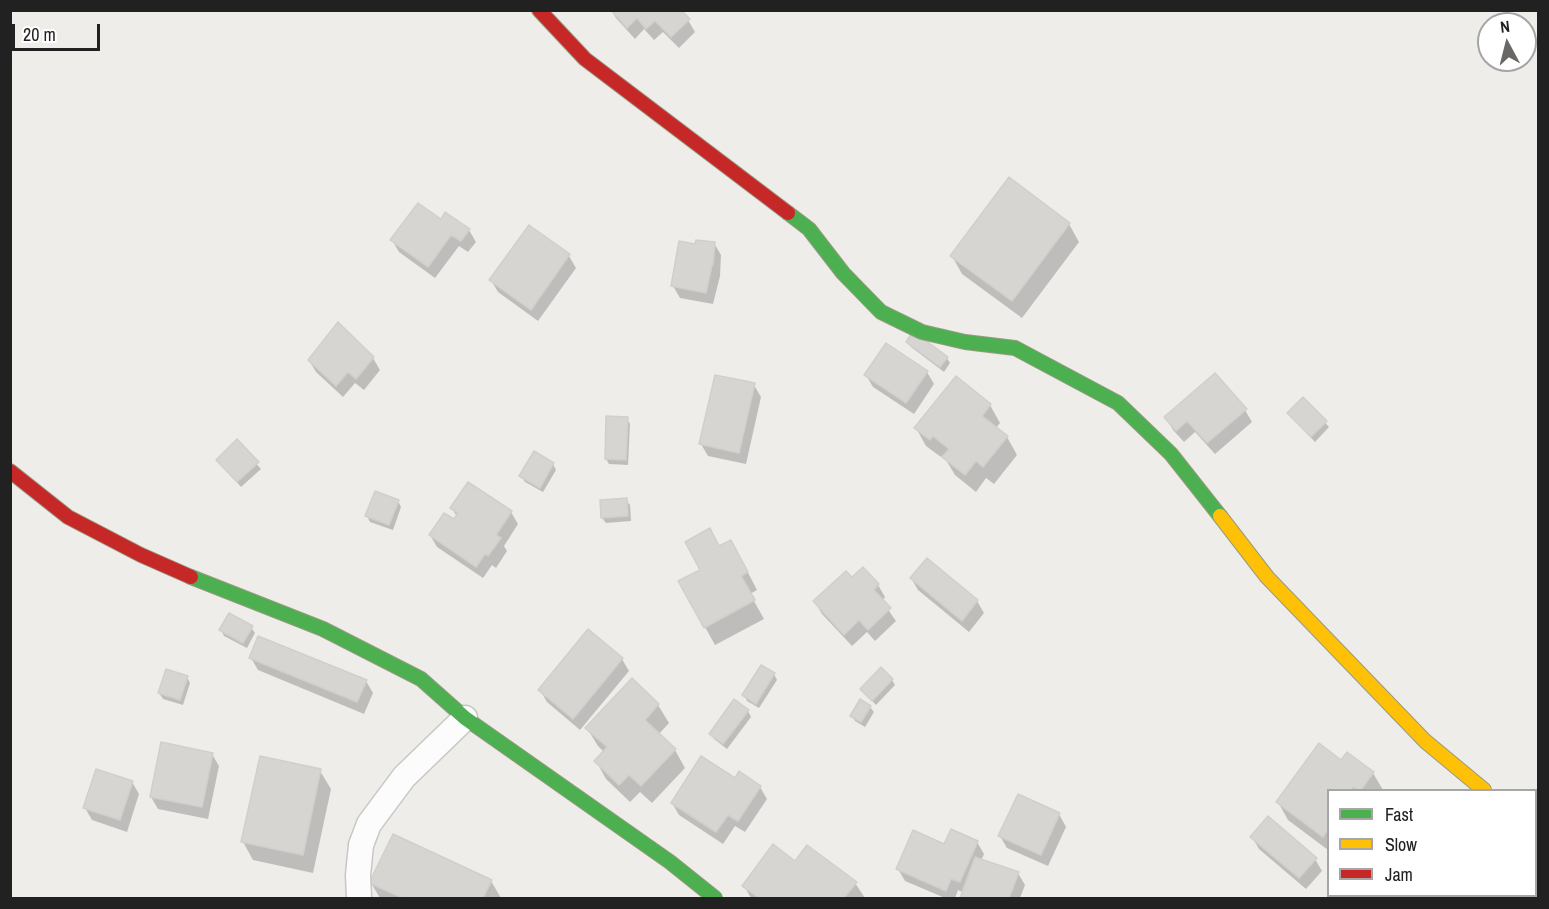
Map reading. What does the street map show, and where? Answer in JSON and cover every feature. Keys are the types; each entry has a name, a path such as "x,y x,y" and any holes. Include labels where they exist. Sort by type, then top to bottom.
{"street":[{"path":"539,10 585,59 808,229 843,273 881,312 922,332 965,342 1015,348 1118,403 1171,454 1267,577 1425,741 1483,789"},
{"path":"10,471 68,517 141,555 214,587 323,629 421,679 465,718 670,862 715,898"},
{"path":"359,898 358,875 361,845 369,824 404,777 465,718"}],"building":[{"path":"611,10 681,10 690,19 671,37 655,21 646,29 637,18 627,28"},
{"path":"1009,177 1070,223 1012,301 950,256"},
{"path":"418,203 441,219 445,212 470,229 461,241 451,235 428,267 390,240"},
{"path":"529,225 570,254 531,310 489,280"},
{"path":"696,240 715,242 713,265 706,293 671,286 679,241 695,244"},
{"path":"338,322 374,357 356,379 348,372 336,386 308,360"},
{"path":"913,331 948,357 940,367 906,342"},
{"path":"886,343 928,371 906,403 864,375"},
{"path":"1215,373 1247,409 1207,443 1187,421 1176,431 1164,417"},
{"path":"715,375 755,383 739,453 699,444"},
{"path":"956,376 991,404 982,416 1008,436 983,467 976,461 965,475 942,457 949,449 933,436 930,440 914,428"},
{"path":"1303,397 1327,421 1311,437 1287,413"},
{"path":"606,416 628,417 626,460 605,459"},
{"path":"237,439 259,462 237,482 216,460"},
{"path":"534,451 554,463 540,488 519,476"},
{"path":"468,482 512,511 496,535 501,538 488,556 485,554 476,567 429,535 444,513 454,519 458,513 450,508"},
{"path":"375,491 399,500 389,525 365,516"},
{"path":"627,498 628,516 601,518 600,500"},
{"path":"710,528 719,546 731,540 748,572 741,576 755,600 704,628 678,581 700,570 685,542"},
{"path":"927,558 978,600 962,621 910,578"},
{"path":"863,567 879,584 874,590 891,608 868,630 859,620 844,635 813,601 846,571 852,577"},
{"path":"229,613 253,626 243,643 219,630"},
{"path":"588,629 623,658 573,719 538,690"},
{"path":"258,636 367,680 357,702 249,658"},
{"path":"761,665 775,673 756,704 742,695"},
{"path":"881,667 893,679 872,701 860,689"},
{"path":"166,669 188,676 180,700 158,693"},
{"path":"632,678 659,704 645,720 676,749 641,786 629,775 619,785 594,761 607,747 585,728"},
{"path":"734,699 749,710 723,744 709,734"},
{"path":"860,699 871,706 861,722 850,716"},
{"path":"161,742 213,753 202,807 150,797"},
{"path":"1319,743 1341,760 1347,752 1374,772 1362,789 1353,787 1352,789 1327,789 1327,831 1323,837 1276,802"},
{"path":"260,756 321,769 303,855 241,842"},
{"path":"701,756 735,778 739,771 761,786 738,821 728,815 716,832 671,803"},
{"path":"96,769 133,781 120,820 83,808"},
{"path":"1018,794 1060,813 1041,855 998,836"},
{"path":"1268,816 1317,858 1299,878 1250,837"},
{"path":"951,829 978,841 960,882 951,879 946,891 896,869 913,830 944,844"},
{"path":"393,834 492,880 483,898 403,898 369,883"},
{"path":"773,844 795,861 807,845 857,882 844,898 759,898 742,886"},
{"path":"975,857 1019,872 1009,898 960,898"},
{"path":"1364,897 1420,897 1419,898"}],"traffic: fast":[{"path":"788,213 809,229 843,273 881,312 922,332 965,342 1015,348 1118,403 1171,454 1220,516"},
{"path":"191,577 323,629 421,679 465,718 670,862 715,898"}],"traffic: slow":[{"path":"1220,516 1267,577 1425,741 1483,789"}],"traffic: jam":[{"path":"539,10 585,59 788,213"},
{"path":"10,471 68,517 141,555 191,577"}]}
